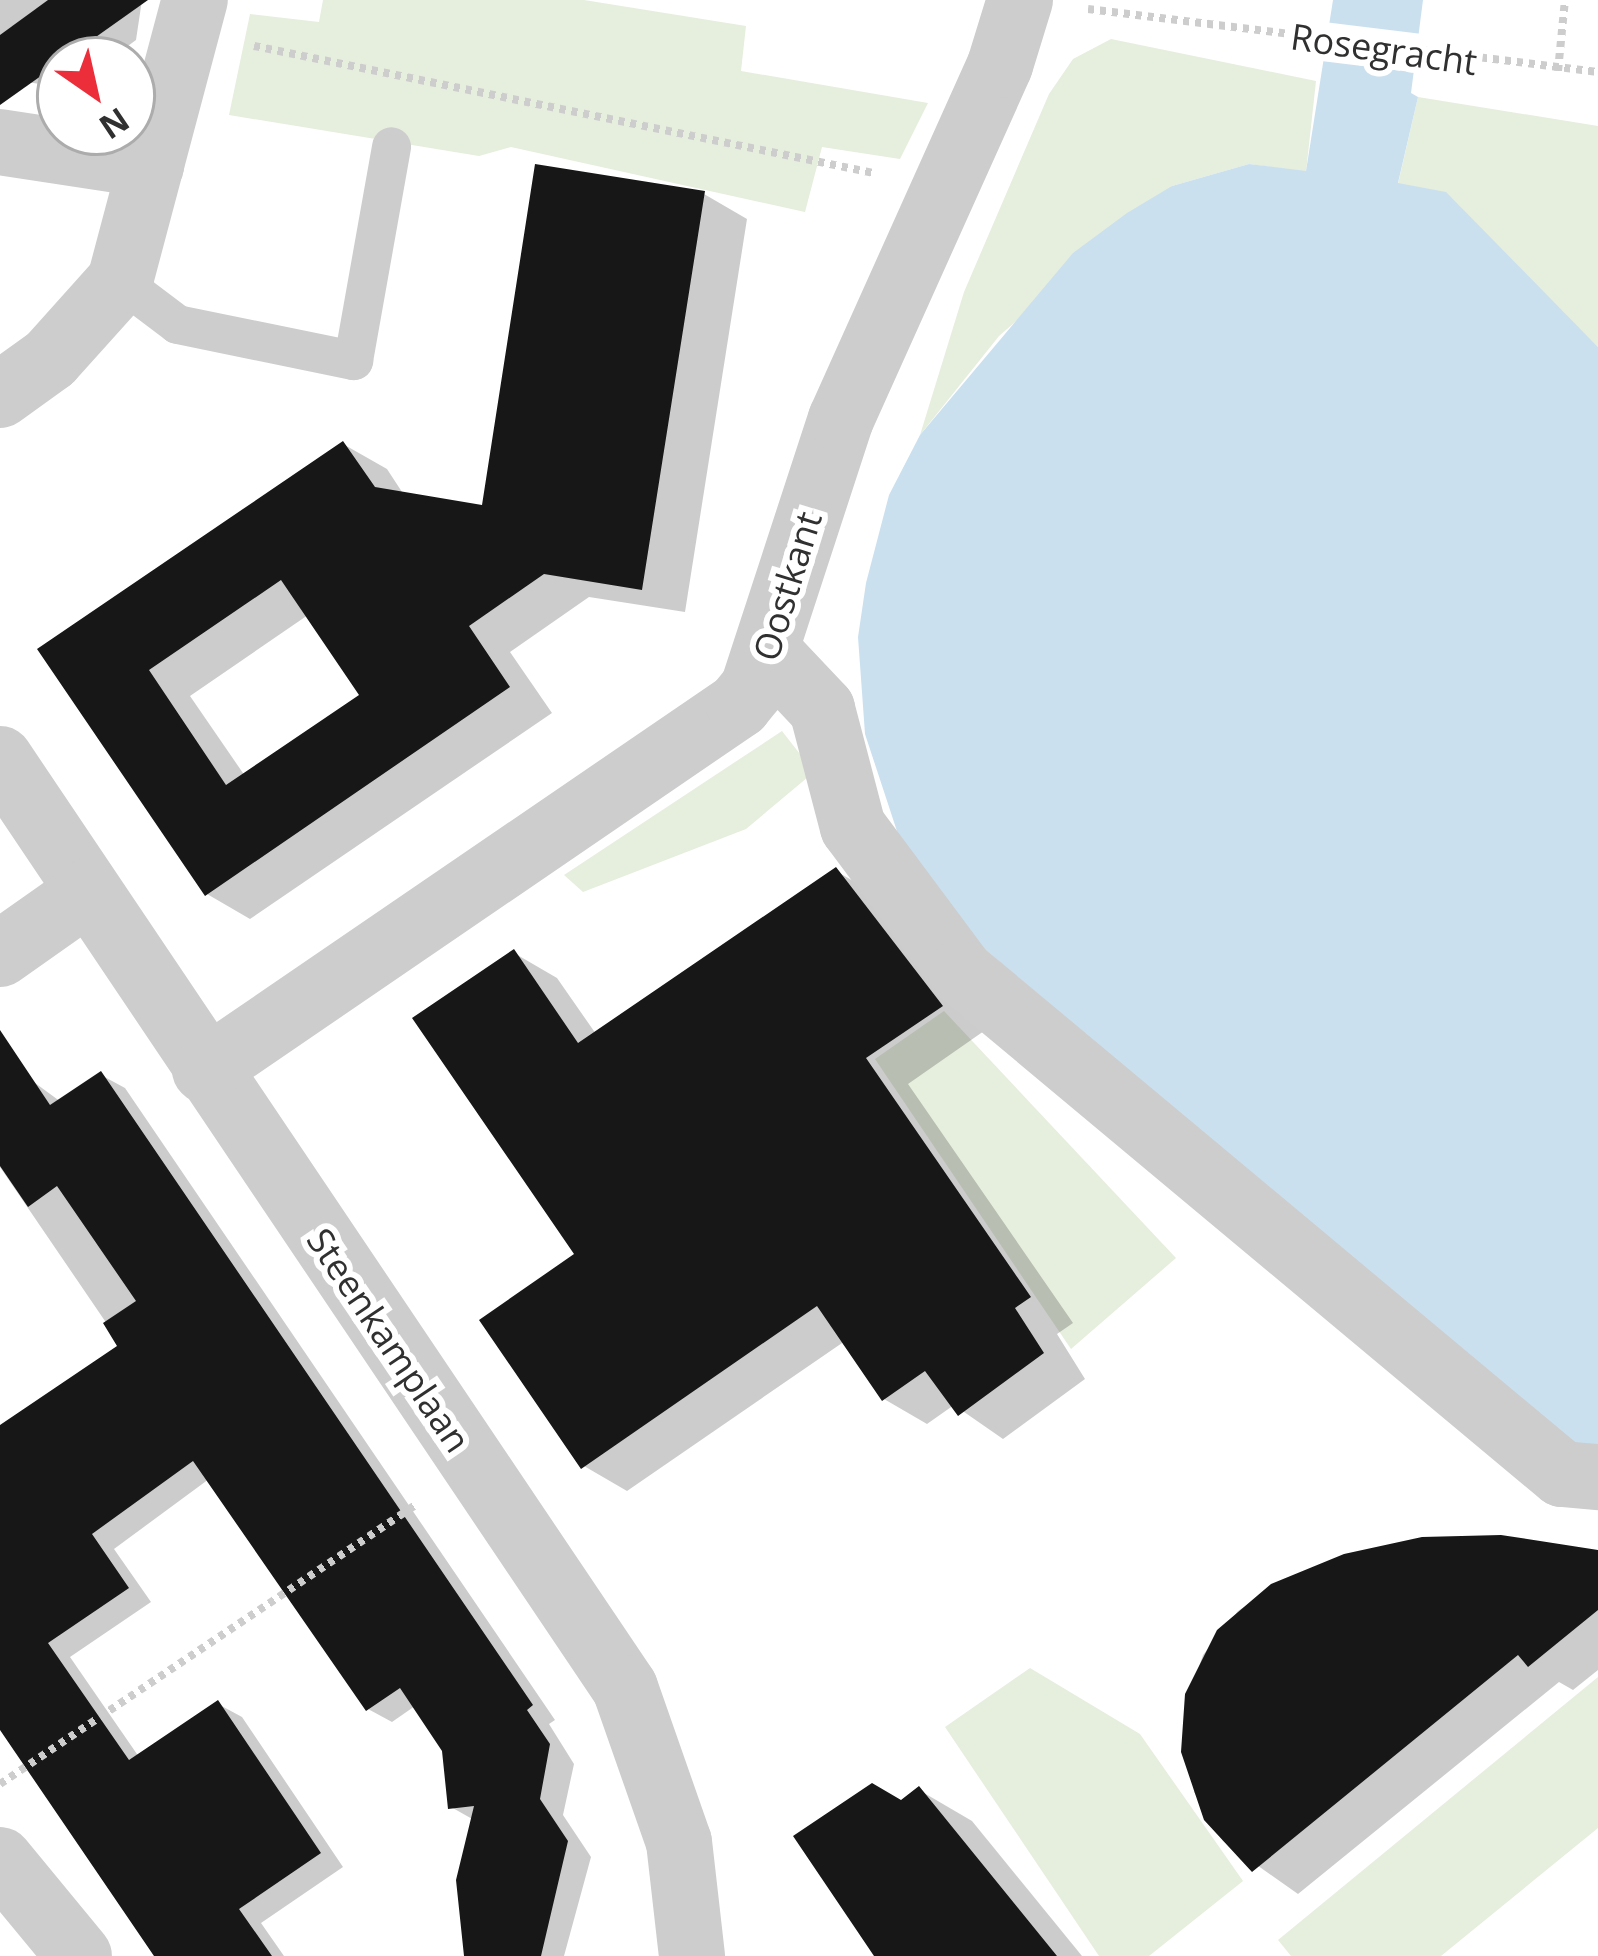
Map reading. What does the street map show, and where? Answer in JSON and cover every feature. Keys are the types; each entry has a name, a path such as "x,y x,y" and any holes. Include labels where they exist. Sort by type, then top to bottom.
{"street":[{"name":"Oostkant","path":"206,1070 739,705 770,654 842,419 946,188 1046,3"},
{"path":"0,395 50,359 120,281 193,16"},
{"path":"0,142 151,165"},
{"path":"770,654 821,709 853,826 961,972 1562,1474 1598,1478"},
{"name":"Steenkamplaan","path":"0,760 626,1688 679,1842 692,1956"},
{"path":"0,955 88,892"},
{"path":"0,1860 79,1956"}],"lane":[{"path":"120,281 177,324 353,360 391,146"}],"path":[{"path":"1558,71 1565,0"},
{"name":"Rosegracht","path":"1046,3 1432,57 1598,72"},
{"path":"193,16 946,188"},
{"path":"0,1784 475,1466"}],"green space":[{"path":"323,0 584,0 746,26 741,71 928,103 900,159 822,147 805,212 511,147 479,156 229,115 250,14 319,22"},
{"path":"1111,39 1316,81 1306,172 1249,164 1172,186 999,336 920,435 964,292 1049,94 1073,59"},
{"path":"1418,97 1598,126 1598,347 1516,266 1398,184"},
{"path":"782,731 814,772 746,829 583,892 564,875"},
{"path":"944,1011 1176,1258 1071,1349 875,1059"},
{"path":"1030,1668 1140,1734 1243,1881 1149,1956 1099,1956 945,1727"},
{"path":"1598,1677 1598,1828 1441,1956 1291,1956 1278,1940"}],"water":[{"path":"1333,0 1423,0 1411,93 1418,97 1398,183 1446,192 1598,347 1598,1466 917,892 865,734 858,637 866,583 889,495 920,435 1073,253 1127,213 1172,186 1249,164 1306,171"}],"pier":[{"path":"1324,22 1426,35 1421,73 1319,61"}],"building":[{"path":"48,0 148,0 97,36 36,36 36,79 0,105 0,35"},
{"path":"535,164 705,191 642,590 544,574 469,626 510,687 205,896 37,649 343,441 375,487 482,505","holes":["281,580 359,695 226,785 149,670"]},
{"path":"836,867 943,1006 866,1058 1031,1297 1015,1308 1044,1353 958,1416 925,1371 882,1401 817,1306 581,1469 479,1320 574,1254 412,1018 514,949 578,1043"},
{"path":"0,1030 50,1105 101,1071 533,1705 527,1710 550,1744 540,1799 568,1841 541,1956 464,1956 456,1880 474,1806 448,1809 442,1751 400,1688 366,1711 193,1461 92,1534 129,1588 48,1643 129,1760 218,1700 321,1853 239,1909 272,1956 154,1956 0,1730 0,1425 117,1346 103,1323 136,1301 57,1186 28,1207 0,1166"},
{"path":"1501,1535 1598,1550 1598,1610 1528,1667 1518,1655 1252,1872 1204,1820 1181,1752 1185,1694 1217,1630 1271,1584 1344,1554 1422,1537"},
{"path":"872,1783 901,1800 919,1786 1057,1956 874,1956 793,1836"}]}
